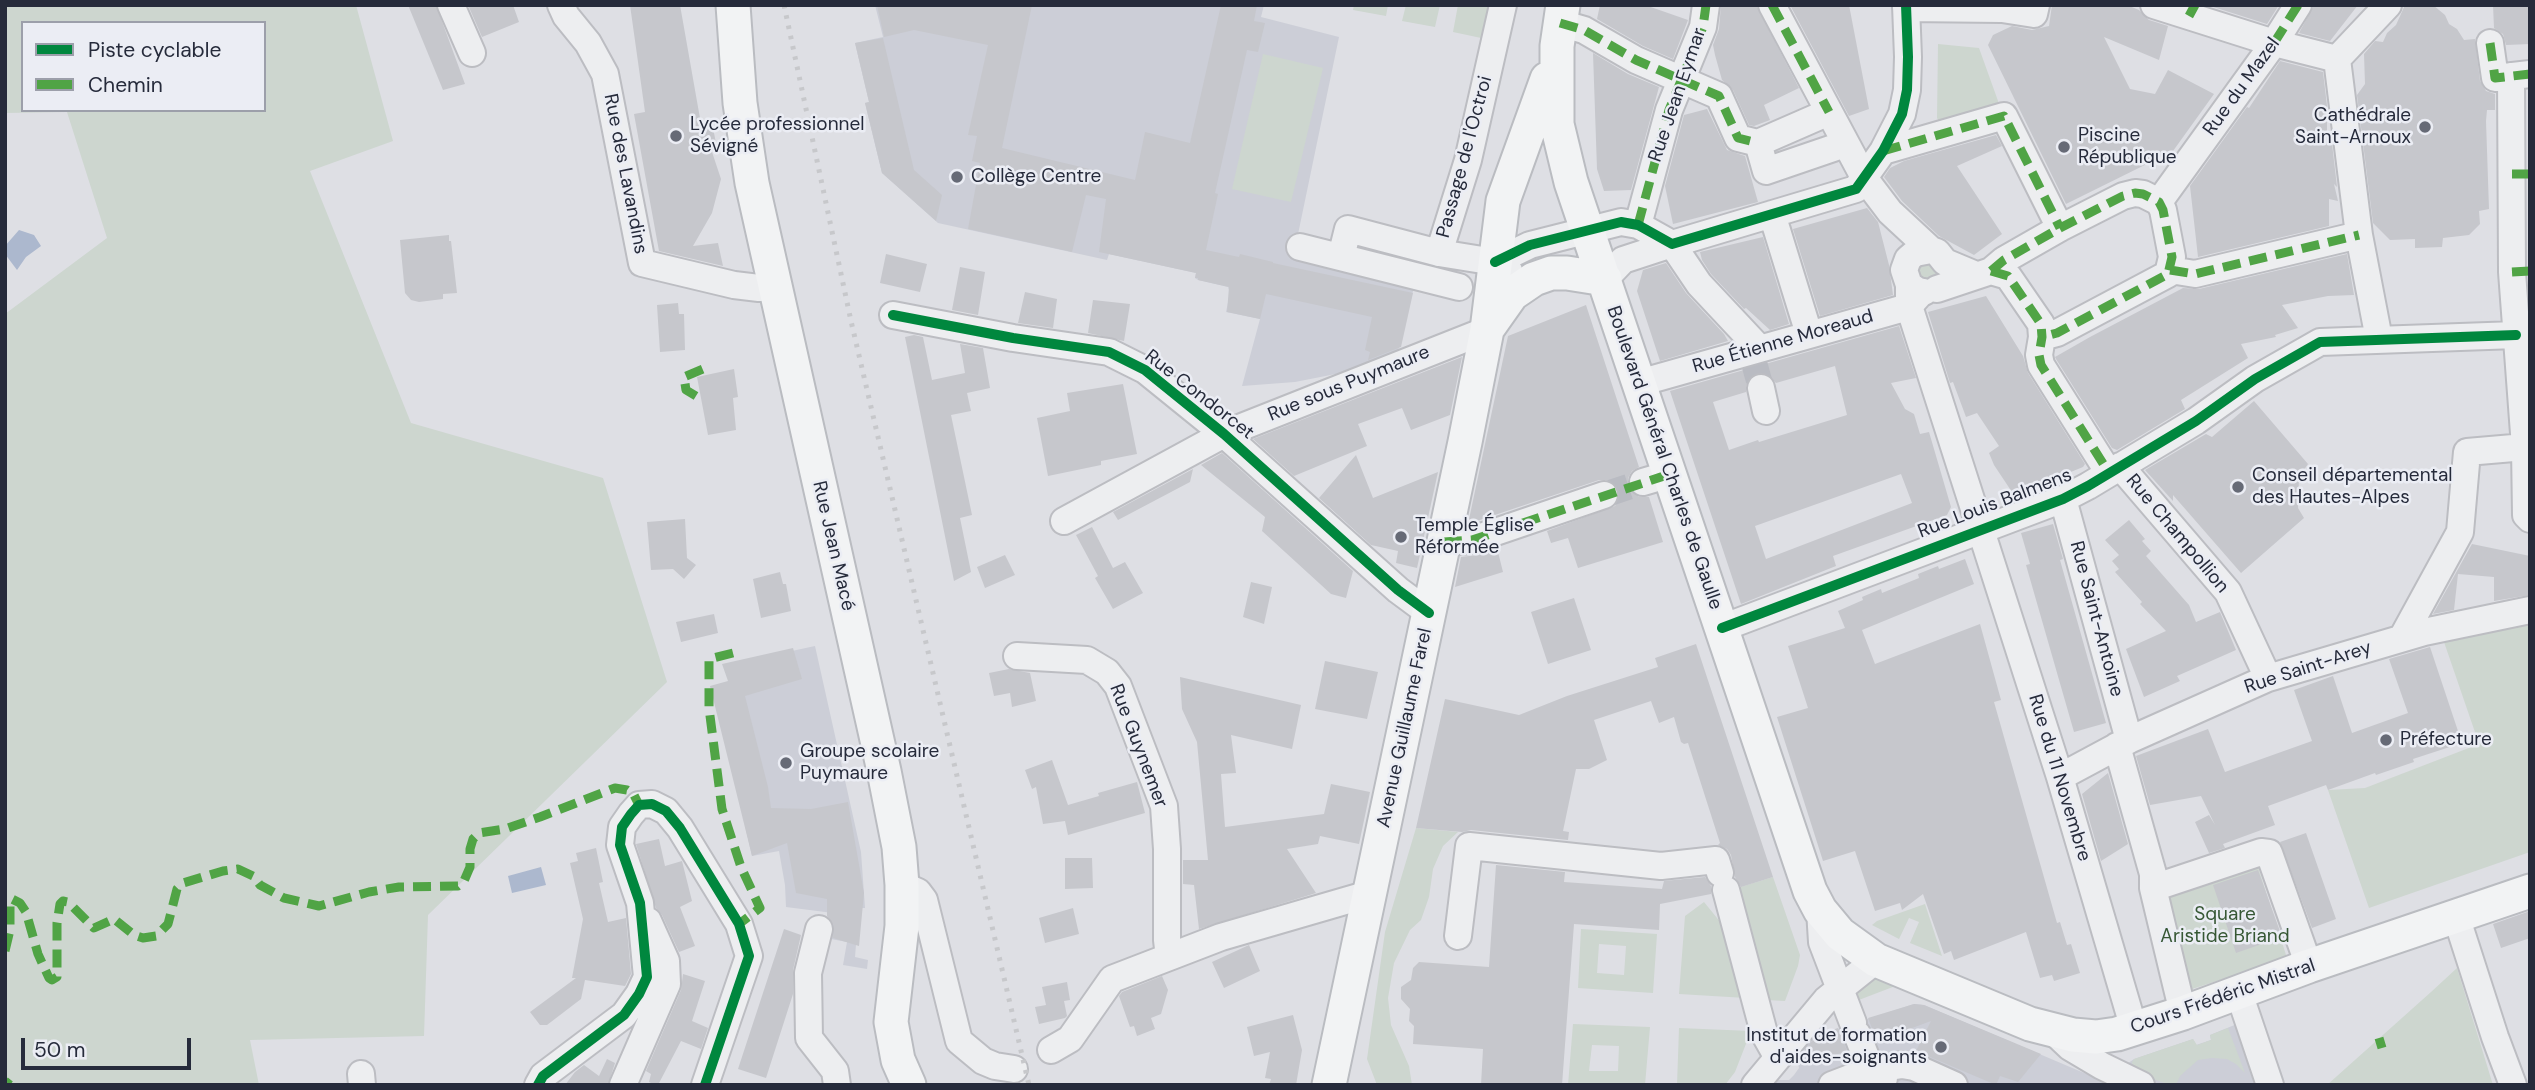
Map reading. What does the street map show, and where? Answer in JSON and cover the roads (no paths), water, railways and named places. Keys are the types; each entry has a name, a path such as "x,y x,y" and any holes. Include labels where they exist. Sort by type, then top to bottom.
{"main road":[{"name":"Rue Jean Macé","path":"733,5 740,103 752,183 884,771 898,847 902,926 891,1022 898,1060 909,1085"},
{"name":"Boulevard Général Charles de Gaulle","path":"1560,25 1557,124 1563,155 1639,383 1657,478 1722,628 1811,891 1820,910 1840,934 1877,960"},
{"name":"Avenue Guillaume Farel","path":"1329,1085 1487,330 1503,201 1539,105 1560,25"},
{"path":"1487,330 1512,294 1521,286 1551,273 1584,274 1605,279"},
{"name":"Cours Frédéric Mistral","path":"1877,960 2030,1024 2096,1037 2183,1013 2309,966 2530,891"}],"street":[{"path":"452,5 472,52"},
{"name":"Rue des Lavandins","path":"561,5 605,74 642,263 734,285 759,288 775,286"},
{"name":"Passage de l'Octroi","path":"1495,262 1440,253 1468,160 1503,5"},
{"name":"Rue Jean Eymar","path":"1639,225 1669,110 1703,27 1706,5"},
{"path":"1772,5 1865,179 1890,212 1938,256 1947,274 1917,287"},
{"path":"1605,279 1623,260 1856,189 1884,151 1902,114 1907,90 1906,7 2002,9 2034,14 2036,5"},
{"path":"2154,5 2192,11 2274,43 2337,59"},
{"name":"Rue du Mazel","path":"2159,202 2274,43 2298,5"},
{"path":"2337,59 2388,5"},
{"path":"1560,25 1584,30 1636,60 1719,96 1738,138 1758,143 1829,112"},
{"path":"2490,43 2495,78 2520,75 2521,272 2516,335 2525,393 2526,515 2530,519"},
{"path":"2337,59 2359,235 2379,339"},
{"path":"1884,151 2004,116 2060,228"},
{"path":"1758,143 1766,171 1845,144"},
{"path":"1917,287 1984,273 2060,228 2123,197 2135,193 2152,197 2159,202 2163,209 2172,257 2170,270 2164,277 2057,333 2042,337"},
{"name":"Rue du 11 Novembre","path":"1890,212 1917,287 1982,529 2134,1028"},
{"path":"1772,214 1810,334"},
{"path":"1495,262 1530,246 1587,229 1622,222 1639,225 1672,244 1699,284 1754,353"},
{"path":"1341,257 1348,229 1440,253"},
{"path":"2170,270 2196,274 2359,235"},
{"path":"1300,247 1459,287"},
{"path":"1917,287 1914,253 1938,256"},
{"name":"Rue Champollion","path":"1938,256 1984,273 2005,274 2011,280 2041,324 2041,365 2114,470 2158,497 2228,592 2268,678"},
{"path":"1495,262 1514,275 1516,283 1512,294"},
{"name":"Rue Étienne Moreaud","path":"1639,383 1754,353 1810,334 1917,287"},
{"name":"Rue Condorcet","path":"893,314 1013,338 1109,352 1145,370 1224,434 1388,582 1429,613"},
{"name":"Rue sous Puymaure","path":"1064,521 1224,434 1487,330"},
{"name":"Rue Louis Balmens","path":"1722,628 2063,499 2196,421 2281,363 2320,342 2516,335"},
{"path":"2402,638 2460,532 2467,452 2525,447"},
{"path":"1444,542 1472,540 1604,495"},
{"name":"Rue Saint-Antoine","path":"2063,499 2123,743 2153,874 2152,888 2183,1013"},
{"name":"Rue Saint-Arey","path":"2060,778 2123,743 2268,678 2402,638 2530,610"},
{"name":"Rue Guynemer","path":"1017,656 1087,660 1107,672 1118,686 1164,806 1167,940 1170,957"},
{"path":"623,1085 667,984 666,961 640,903 620,845 622,827 639,805 652,804 666,811 680,828 739,925 749,956 705,1085"},
{"path":"1458,936 1469,846 1661,866 1716,860 1765,1033 1782,1068"},
{"path":"2152,888 2261,852 2269,853 2309,966"},
{"path":"902,885 918,892 924,900 959,1041 983,1061 1014,1069"},
{"path":"1051,1050 1070,1039 1112,979 1221,937 1369,894"},
{"path":"538,1085 543,1076 624,1015 639,994 647,977 640,903"},
{"path":"1820,910 1822,942 1871,1070 1895,1085"},
{"path":"2456,916 2512,1084"},
{"path":"819,929 808,973 809,1038 835,1072 838,1085"},
{"path":"1755,1085 1782,1068 1839,988 1877,960"},
{"path":"2234,995 2256,1085"},
{"path":"2234,995 2270,1085"},
{"path":"2052,1030 2070,1047 2141,1085"},
{"path":"1832,1085 1871,1070 1902,1065 1914,1067 1954,1085"}],"water":[{"path":"19,230 34,235 41,246 26,257 17,270 5,254 5,246"},
{"path":"541,867 546,885 512,893 508,876"}],"tunnel":[{"path":"1753,359 1761,388"},
{"path":"1604,495 1643,482"}],"railway":[{"path":"784,5 851,321 1029,1085"}],"place":[{"name":"Cathédrale Saint-Arnoux","path":"2425,127"},
{"name":"Lycée professionnel Sévigné","path":"676,136"},
{"name":"Piscine République","path":"2064,147"},
{"name":"Collège Centre","path":"957,177"},
{"name":"Conseil départemental des Hautes-Alpes","path":"2238,487"},
{"name":"Temple Église Réformée","path":"1401,537"},
{"name":"Préfecture","path":"2386,740"},
{"name":"Groupe scolaire Puymaure","path":"786,763"},
{"name":"Institut de formation d'aides-soignants","path":"1941,1047"}],"park label":[{"name":"Square Aristide Briand","path":"2225,926"}]}
